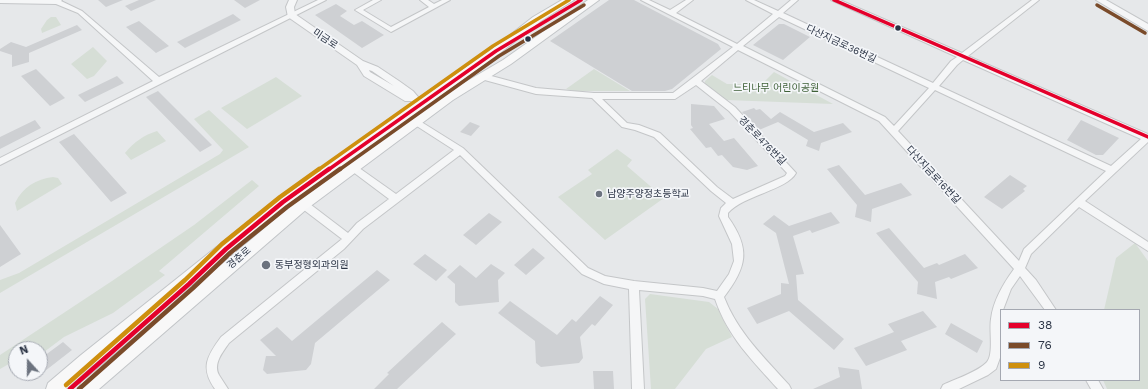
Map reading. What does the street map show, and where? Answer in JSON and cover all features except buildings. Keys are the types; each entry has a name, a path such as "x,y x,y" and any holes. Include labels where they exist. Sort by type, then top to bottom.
{"main road":[{"name":"경춘로","path":"54,389 87,360 283,202 419,104 496,51 537,19 568,0"},
{"name":"경춘로","path":"87,389 303,204 449,97 484,77 594,0"}],"street":[{"path":"291,15 290,7 293,0"},
{"path":"291,15 299,0"},
{"path":"0,162 158,81 323,0"},
{"path":"378,0 358,10 391,30 447,0"},
{"path":"423,0 434,7"},
{"name":"다산지금로16번길","path":"644,0 882,119 1000,246 1032,283 1050,309"},
{"path":"671,13 690,0"},
{"name":"다산지금로36번길","path":"748,0 1112,170"},
{"path":"484,77 536,91 594,96 675,96 696,81 795,0"},
{"path":"834,0 1148,138 1128,158 1112,170 1078,202 1028,252 1020,269 1007,287 999,306 996,320 996,354 992,365 984,371 947,389"},
{"path":"893,132 954,63 1036,0"},
{"path":"1100,0 1148,28"},
{"path":"1113,0 1148,20"},
{"path":"0,1 58,1 80,12 158,81"},
{"name":"미금로","path":"291,15 419,104"},
{"name":"경춘로476번길","path":"696,81 732,109 792,173 788,178 732,203"},
{"path":"594,96 625,125 636,127 657,135 714,189 732,203 723,213 740,255 738,267 733,280 719,296"},
{"path":"419,104 415,121 460,150 585,271 604,280 634,285 703,292 719,296"},
{"path":"222,389 213,376 211,364 216,353 225,340 334,251 360,226 460,150"},
{"path":"352,167 396,199"},
{"path":"1078,202 1148,247"},
{"path":"303,204 348,238"},
{"path":"634,285 638,389"},
{"path":"719,296 724,310 739,337 785,389"}],"green space":[{"path":"51,17 56,17 61,25 42,33 41,29"},
{"path":"93,47 107,61 94,76 87,79 71,64"},
{"path":"594,69 630,91 574,91 566,89"},
{"name":"느티나무 어린이공원","path":"774,72 833,104 726,100 705,85 705,81 712,75 727,84 762,84"},
{"path":"276,77 302,96 247,129 221,108"},
{"path":"209,110 249,147 0,293 0,280 19,273 220,154 223,150 194,119"},
{"path":"157,131 166,141 131,160 125,153 128,149 144,137"},
{"path":"617,149 632,160 627,166 664,198 605,240 558,197 592,174 588,170"},
{"path":"53,177 58,178 62,184 17,211 15,203 26,188 36,182"},
{"path":"252,180 259,186 159,271 165,275 113,313 64,337 48,349 48,341 21,341 112,281 194,225"},
{"path":"1135,243 1148,261 1148,389 1107,389 1103,381 1140,381 1140,309 1104,309 1116,258"},
{"path":"650,294 709,302 718,309 732,337 706,349 675,389 651,389 645,299"},
{"path":"8,350 8,364 0,369 0,355"}],"transit line":[{"name":"9","path":"66,385 185,280 222,244 280,197 493,46 569,0"},
{"name":"38","path":"70,389 189,284 226,249 283,202 496,51 581,0"},
{"name":"38","path":"834,0 1148,137"},
{"name":"76","path":"79,389 193,288 230,253 287,207 499,56 584,5"},
{"name":"76","path":"1097,5 1145,33"}],"place":[{"name":"남양주양정초등학교","path":"599,194"},
{"name":"동부정형외과의원","path":"266,265"}]}
